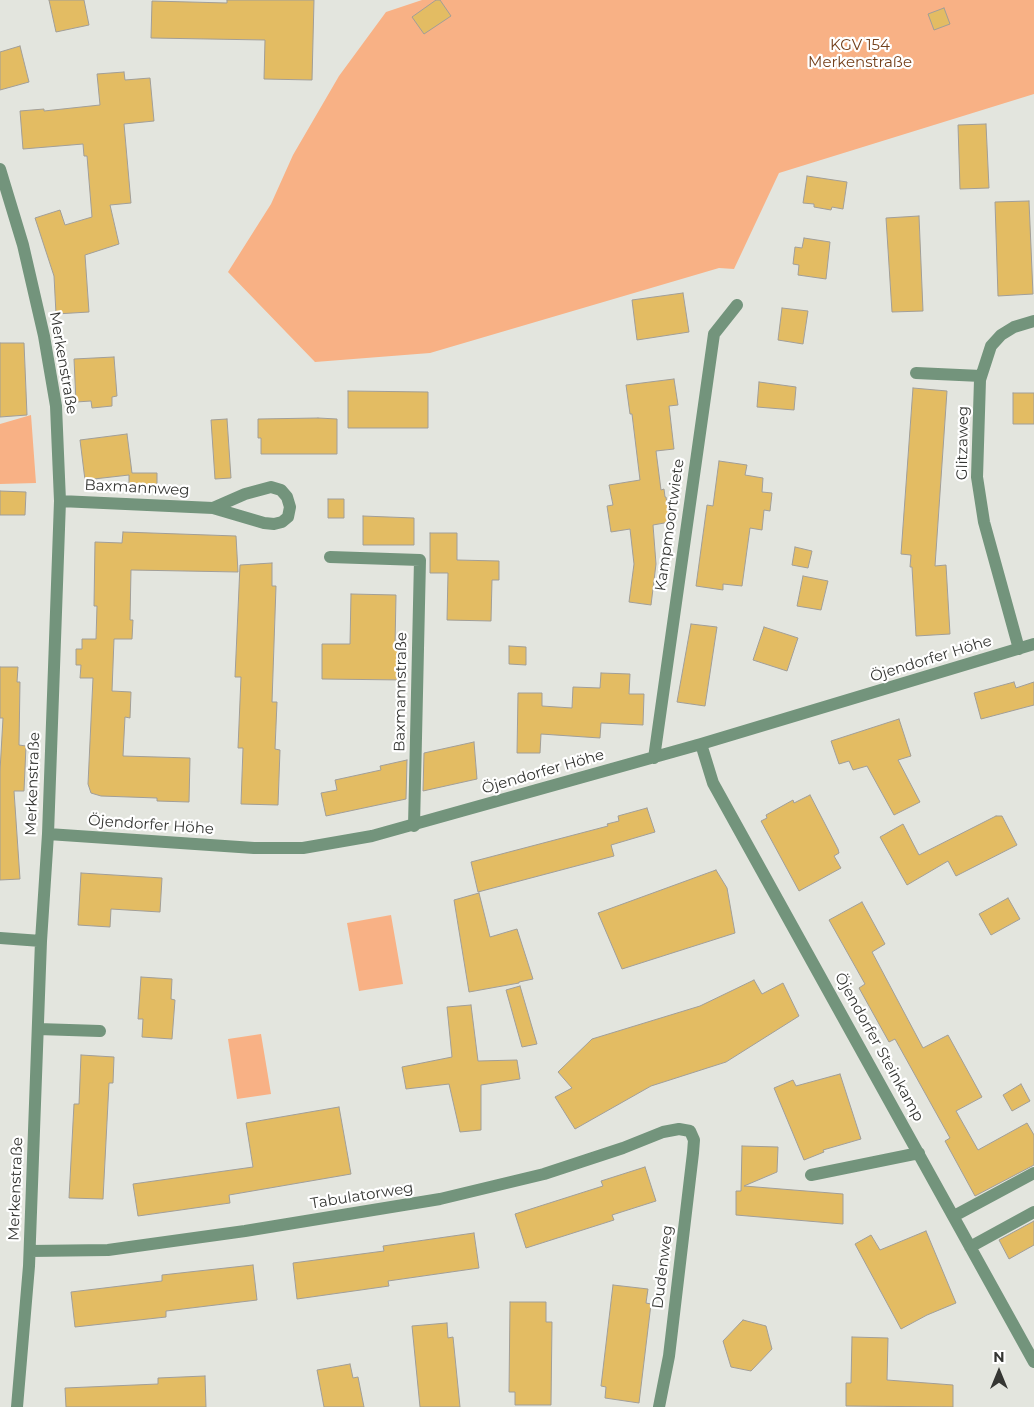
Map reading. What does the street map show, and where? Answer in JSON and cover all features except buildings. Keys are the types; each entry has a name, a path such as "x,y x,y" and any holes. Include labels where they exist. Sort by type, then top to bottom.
{"street":[{"name":"Merkenstraße","path":"0,169 23,245 44,336 56,406 60,501 30,1251 17,1407"},
{"name":"Kampmoortwiete","path":"654,758 714,334 737,305"},
{"name":"Glitzaweg","path":"1019,649 984,522 977,477 981,376 991,346 1014,327 1034,321"},
{"path":"916,373 981,376"},
{"name":"Baxmannweg","path":"60,501 213,508 264,524 282,522 288,517 290,507 288,497 281,490 271,487 245,494 213,508"},
{"name":"Baxmannstraße","path":"330,557 420,560 414,826"},
{"name":"Öjendorfer Höhe","path":"48,834 254,848 303,848 372,836 414,826 654,758 1034,644"},
{"name":"Öjendorfer Steinkamp","path":"701,744 713,783 1034,1362"},
{"path":"0,938 41,941"},
{"path":"38,1030 100,1031"},
{"name":"Tabulatorweg","path":"30,1251 108,1250 245,1231 440,1199 544,1174 663,1132 679,1129 690,1131"},
{"name":"Dudenweg","path":"659,1407 669,1356 693,1153 694,1140 690,1131"},
{"path":"811,1175 919,1153"},
{"path":"954,1216 1034,1173"},
{"path":"970,1247 1034,1212"}],"green space":[{"name":"KGV 154 Merkenstraße","path":"422,0 1034,0 1034,94 779,173 734,269 719,268 430,353 315,362 228,272 271,204 293,155 339,76 386,12"},
{"path":"31,415 36,483 0,484 0,424"},
{"path":"391,915 403,984 359,991 347,923"},
{"path":"261,1034 271,1094 237,1099 228,1039"}]}
